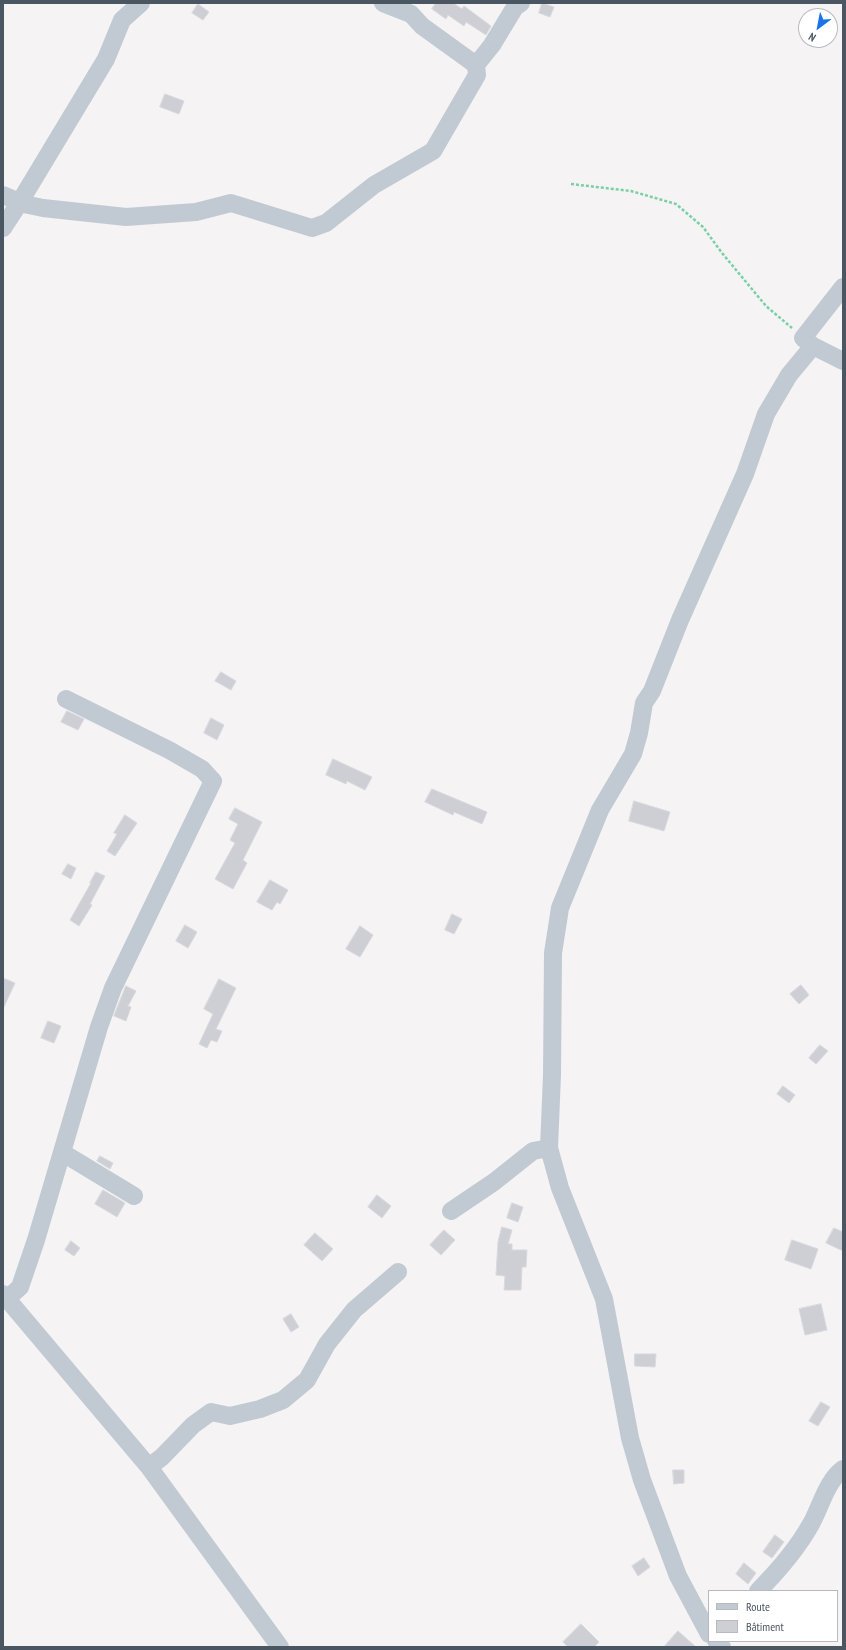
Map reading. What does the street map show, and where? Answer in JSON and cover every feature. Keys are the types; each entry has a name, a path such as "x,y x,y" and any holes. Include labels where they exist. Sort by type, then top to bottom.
{"street":[{"path":"3,228 106,59 122,20 141,3"},
{"path":"383,3 411,14 422,26 476,65"},
{"path":"3,195 24,204 43,208 126,217 196,212 231,204 312,228 326,223 374,185 433,151 477,75 476,65 492,44 515,7 521,3"},
{"path":"708,1632 678,1576 642,1480 630,1438 604,1298 560,1188 549,1148 552,1075 553,953 560,908 600,810 633,754 639,733 644,703 652,691 680,620 745,474 766,414 808,342 843,287"},
{"path":"808,342 843,361"},
{"path":"66,699 169,750 202,769 213,780 113,988 99,1027 63,1153 20,1287 5,1296 148,1467 280,1647"},
{"path":"451,1212 494,1182 533,1151 549,1148"},
{"path":"63,1153 134,1196"},
{"path":"148,1467 162,1457 192,1425 211,1412 230,1416 260,1409 283,1400 307,1380 327,1344 354,1310 398,1272"},
{"path":"759,1590 777,1572 800,1540 811,1524 826,1492 838,1472 843,1469"}],"path":[{"path":"570,184 630,191 676,204 703,227 766,306 808,342"}],"building":[{"path":"436,3 453,3 462,9 464,6 491,26 486,35 466,22 464,26 448,15 446,19 432,9"},
{"path":"542,3 554,7 550,17 539,13"},
{"path":"198,4 209,12 203,20 192,13"},
{"path":"165,94 184,101 179,114 160,107"},
{"path":"221,672 236,681 231,690 215,681"},
{"path":"67,711 84,719 78,730 61,722"},
{"path":"211,718 224,725 217,740 204,733"},
{"path":"333,759 372,777 365,790 347,781 346,784 326,775"},
{"path":"432,789 487,812 482,824 454,812 453,815 425,802"},
{"path":"634,801 670,812 664,831 629,821"},
{"path":"235,808 262,822 243,860 247,863 233,889 215,879 235,843 230,840 238,824 229,819"},
{"path":"125,815 137,823 115,856 107,851 117,834 114,833"},
{"path":"68,864 76,868 71,879 62,874"},
{"path":"96,872 105,876 90,904 92,905 79,926 70,920"},
{"path":"270,880 288,890 280,904 277,902 272,910 257,902"},
{"path":"452,914 462,919 454,934 445,930"},
{"path":"185,925 197,932 188,948 176,941"},
{"path":"360,926 373,935 360,957 346,949"},
{"path":"3,978 15,983 3,1009"},
{"path":"219,979 236,988 216,1029 222,1031 217,1042 211,1040 207,1048 199,1044 213,1014 204,1009"},
{"path":"801,985 809,995 799,1004 790,994"},
{"path":"126,986 136,991 128,1006 131,1007 126,1021 114,1016"},
{"path":"48,1021 61,1026 54,1043 41,1038"},
{"path":"820,1045 828,1051 816,1064 809,1058"},
{"path":"783,1086 795,1095 789,1103 777,1094"},
{"path":"100,1156 113,1163 110,1169 97,1161"},
{"path":"103,1190 125,1203 117,1217 95,1204"},
{"path":"377,1195 391,1206 382,1218 368,1207"},
{"path":"512,1203 523,1207 518,1222 507,1218"},
{"path":"502,1227 512,1230 508,1244 512,1244 512,1250 527,1250 526,1267 522,1267 521,1290 504,1290 505,1276 496,1275 498,1242"},
{"path":"834,1228 843,1232 843,1251 826,1243"},
{"path":"444,1230 455,1240 441,1255 430,1245"},
{"path":"315,1233 333,1249 322,1261 304,1245"},
{"path":"792,1240 818,1249 811,1269 785,1260"},
{"path":"71,1241 80,1248 74,1256 65,1250"},
{"path":"821,1304 827,1330 805,1335 799,1309"},
{"path":"291,1314 299,1327 291,1332 283,1319"},
{"path":"635,1354 656,1354 655,1367 635,1366"},
{"path":"821,1402 830,1407 818,1426 809,1421"},
{"path":"673,1470 684,1470 684,1483 674,1484"},
{"path":"775,1535 784,1542 772,1558 763,1552"},
{"path":"644,1558 650,1567 638,1576 632,1566"},
{"path":"744,1563 756,1573 748,1584 736,1574"},
{"path":"581,1624 599,1642 594,1647 568,1647 563,1642"},
{"path":"678,1631 696,1647 664,1647"}]}
